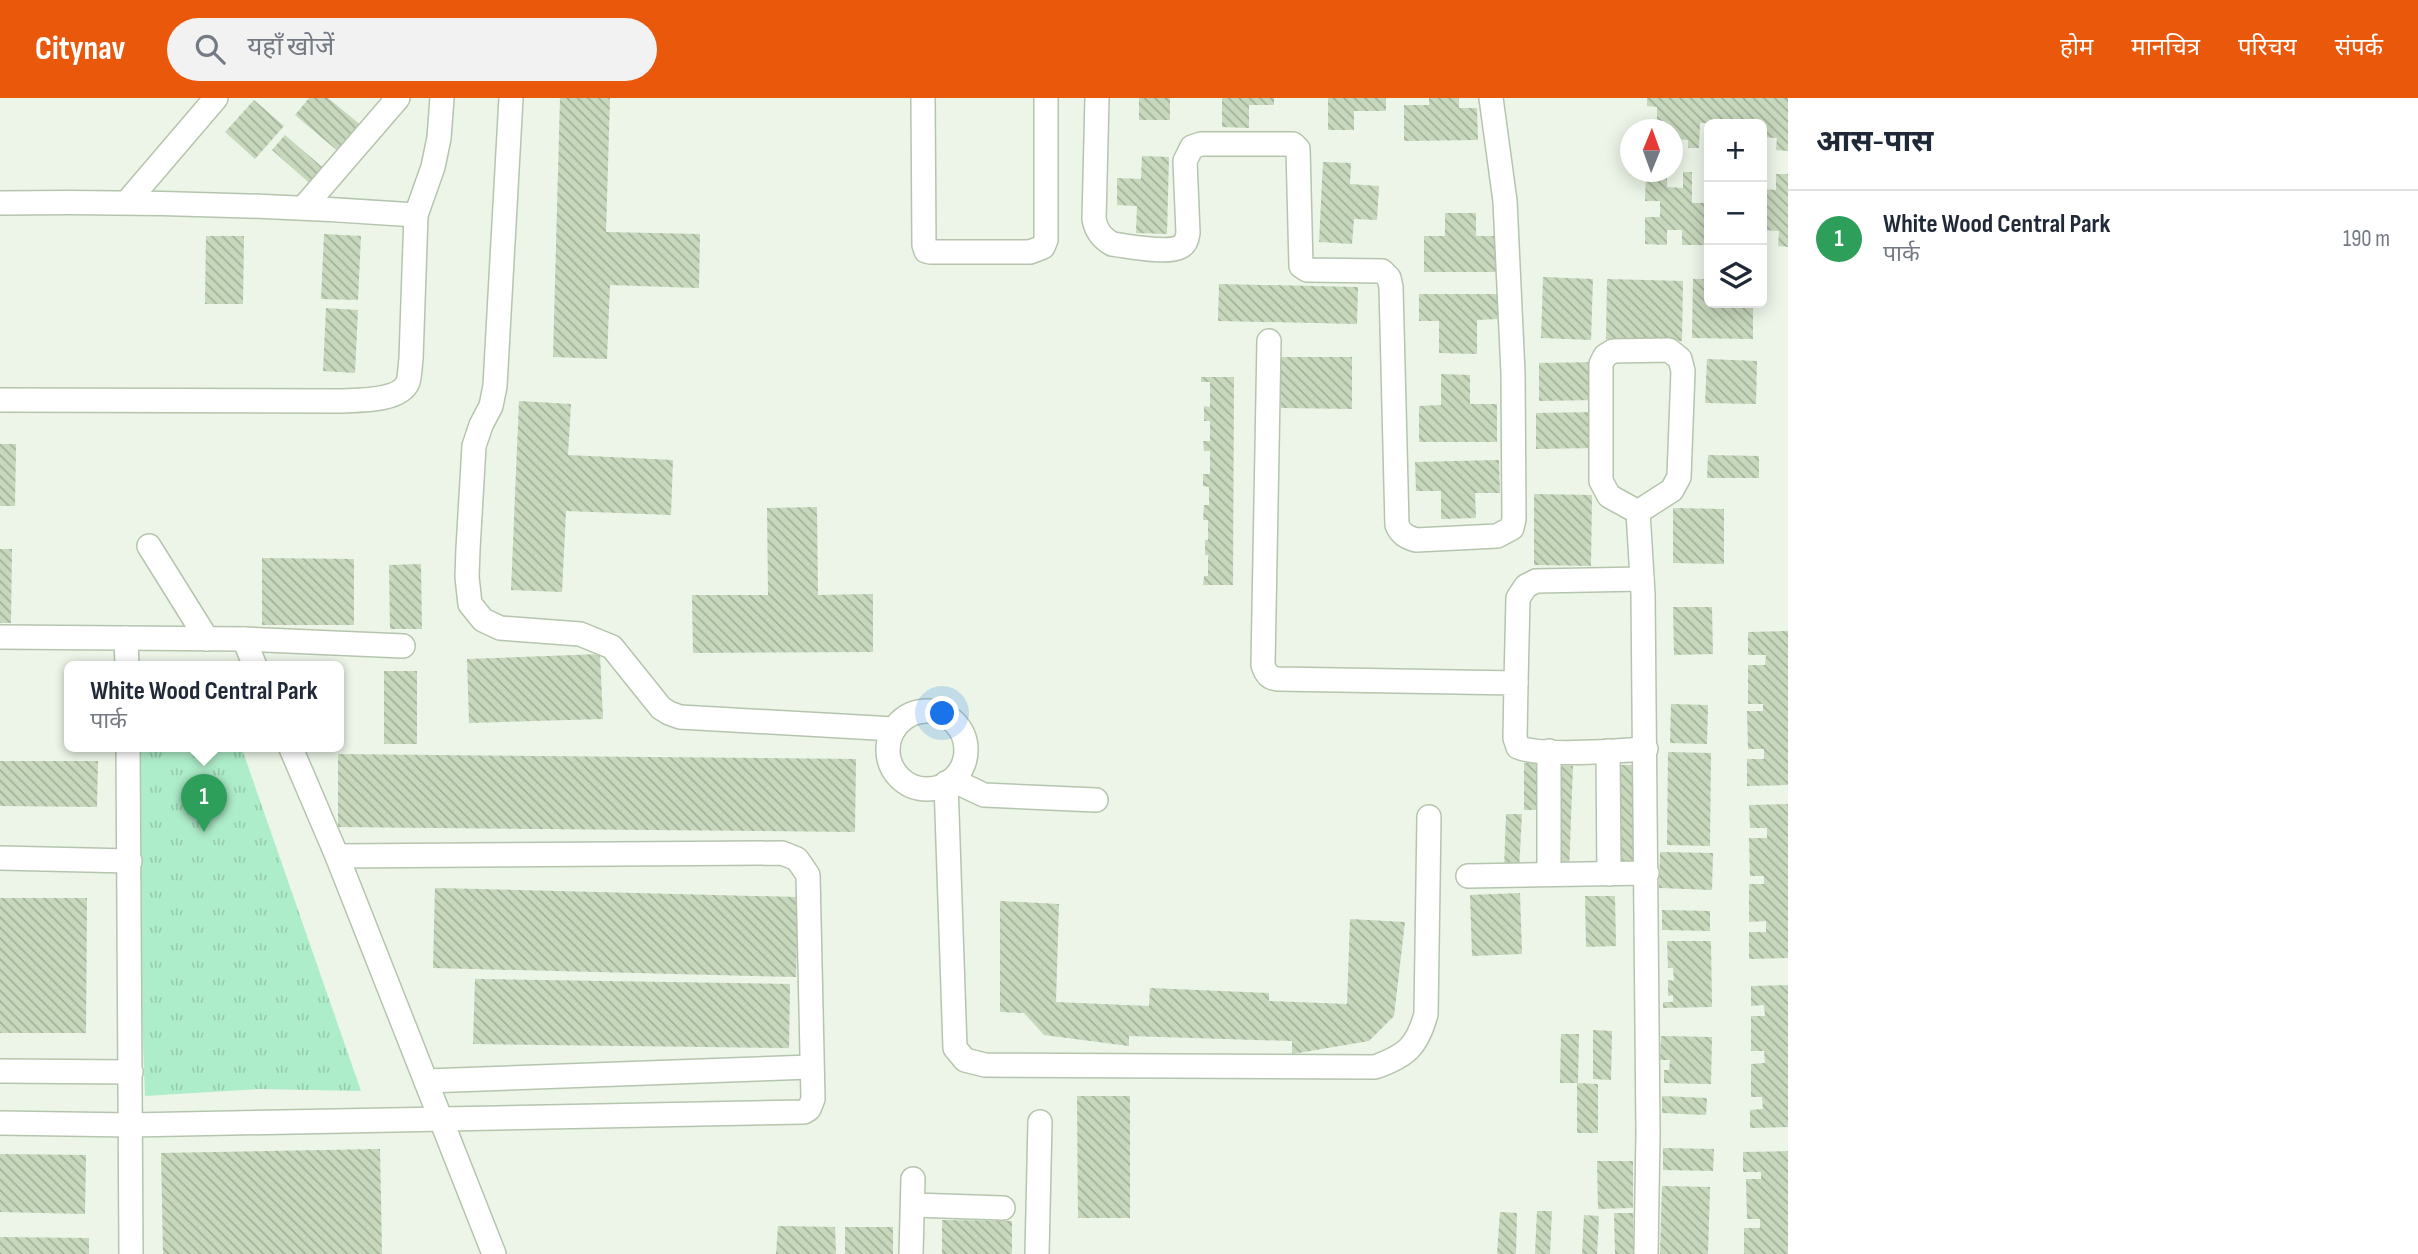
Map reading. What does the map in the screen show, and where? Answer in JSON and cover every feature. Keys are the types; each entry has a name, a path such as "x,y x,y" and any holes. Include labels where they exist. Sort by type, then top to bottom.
{"street":[{"path":"128,201 216,98"},
{"path":"304,206 398,98"},
{"path":"0,400 339,401 375,399 394,395 402,390 408,382 409,370 416,215 433,167 439,138 442,98"},
{"path":"512,98 496,373 491,406 474,446 467,577 470,604 483,620 500,628 580,634 612,648 662,708 680,718 894,729"},
{"path":"923,98 924,245 926,251 930,252 1030,252 1043,247 1046,240 1045,98"},
{"path":"1097,98 1094,219 1096,229 1112,244 1169,250 1186,242 1188,233 1185,161 1192,147 1201,144 1293,144 1298,149 1301,266 1307,270 1382,271 1389,278 1397,525 1406,537 1416,540 1497,536 1512,528 1514,519 1513,373 1505,201 1491,98"},
{"path":"0,203 128,201 304,206 416,215"},
{"path":"1269,341 1265,672 1271,678 1278,679 1516,683"},
{"path":"1669,350 1680,359 1683,371 1679,477 1672,490 1638,512 1609,496 1601,481 1601,364 1605,356 1614,351 1669,350"},
{"path":"1638,512 1646,748 1646,1254"},
{"path":"149,545 207,639"},
{"path":"1642,579 1536,581 1526,586 1518,598 1515,738 1518,747 1525,750 1608,751 1646,748"},
{"path":"0,637 244,639 403,646"},
{"path":"126,638 127,661"},
{"path":"244,639 253,661"},
{"path":"1096,793 953,778 929,789 917,788 906,783 891,763 888,751 894,729 904,719 929,711 942,714 953,721 966,744 965,757 953,778 955,1048 965,1060 985,1065 1375,1067 1396,1060 1410,1049 1421,1032 1426,1014 1429,817"},
{"path":"1549,751 1549,874"},
{"path":"1608,751 1609,874"},
{"path":"128,752 131,1254"},
{"path":"293,752 337,856 494,1254"},
{"path":"0,1123 131,1125 441,1120 804,1112 809,1109 813,1099 808,876 797,859 782,853 337,856"},
{"path":"0,858 130,861"},
{"path":"1468,876 1647,873"},
{"path":"426,1081 811,1068"},
{"path":"0,1071 131,1072"},
{"path":"1037,1254 1040,1122"},
{"path":"911,1254 914,1179"},
{"path":"913,1205 1003,1208"}],"green space":[{"path":"140,752 243,752 361,1091 260,1089 145,1096 137,886"}],"building":[{"path":"309,98 328,98 362,126 340,153 295,115"},
{"path":"560,98 610,98 606,232 700,234 699,288 610,285 607,359 553,357"},
{"path":"1139,98 1170,98 1170,120 1139,120"},
{"path":"1222,98 1274,98 1274,105 1249,105 1249,128 1222,127"},
{"path":"1328,98 1386,98 1386,111 1354,111 1354,130 1328,130"},
{"path":"1429,98 1459,98 1459,108 1477,108 1478,140 1404,141 1404,105 1429,105"},
{"path":"1647,98 1788,98 1788,151 1776,150 1777,138 1767,137 1767,119 1704,119 1704,123 1700,123 1699,148 1688,148 1688,140 1683,140 1683,119 1657,119 1657,107 1647,106"},
{"path":"254,100 284,126 255,159 225,132"},
{"path":"285,135 328,172 315,188 272,150"},
{"path":"1142,156 1169,157 1167,234 1136,233 1137,206 1117,205 1117,178 1141,179"},
{"path":"1323,162 1351,163 1350,184 1379,186 1377,220 1354,219 1352,244 1319,242"},
{"path":"1683,172 1692,172 1692,203 1704,203 1704,245 1682,245 1682,230 1667,230 1667,245 1645,244 1645,217 1660,217 1660,201 1645,201 1646,182 1667,182 1667,187 1683,188"},
{"path":"1776,174 1788,174 1788,247 1778,246 1779,231 1767,230 1767,189 1776,190"},
{"path":"1445,213 1476,213 1476,236 1498,236 1498,272 1424,272 1424,236 1445,236"},
{"path":"324,234 361,236 358,300 321,299"},
{"path":"206,236 244,236 243,304 205,304"},
{"path":"1543,277 1593,279 1591,340 1541,338"},
{"path":"1607,279 1683,281 1682,341 1606,339"},
{"path":"1693,279 1704,279 1704,308 1753,308 1753,339 1692,338"},
{"path":"1219,284 1358,287 1357,324 1218,321"},
{"path":"1419,294 1498,294 1498,319 1477,320 1477,354 1439,353 1439,321 1419,321"},
{"path":"326,308 358,310 355,373 323,371"},
{"path":"1281,357 1352,357 1352,409 1281,408"},
{"path":"1707,359 1757,361 1756,404 1705,403"},
{"path":"1600,362 1600,400 1539,401 1539,363"},
{"path":"1441,374 1470,375 1470,404 1497,404 1497,442 1419,442 1419,406 1441,405"},
{"path":"1201,377 1234,377 1233,585 1203,585 1204,576 1208,576 1205,540 1208,540 1208,520 1203,520 1204,505 1209,505 1209,487 1203,486 1203,474 1210,474 1210,451 1204,451 1203,441 1210,441 1210,421 1204,421 1204,406 1210,407 1210,382 1201,382"},
{"path":"519,401 571,404 568,455 673,460 671,515 566,511 562,592 511,590"},
{"path":"1599,412 1599,448 1536,449 1536,413"},
{"path":"0,444 16,444 15,506 0,506"},
{"path":"1708,455 1759,456 1759,478 1707,478"},
{"path":"1499,460 1500,493 1475,493 1476,518 1441,519 1441,491 1416,491 1415,462"},
{"path":"1534,494 1592,495 1591,566 1534,565"},
{"path":"817,507 818,595 873,594 873,652 693,653 692,595 768,595 767,508"},
{"path":"1673,508 1724,509 1724,564 1673,563"},
{"path":"0,549 12,549 11,623 0,623"},
{"path":"262,558 354,559 354,625 262,625"},
{"path":"421,564 422,629 390,629 389,565"},
{"path":"1673,607 1712,607 1713,654 1674,655"},
{"path":"1788,631 1788,785 1747,786 1747,759 1764,759 1764,749 1748,749 1747,711 1763,711 1763,704 1748,704 1748,665 1765,665 1766,655 1748,655 1748,632"},
{"path":"600,654 603,719 469,723 467,659"},
{"path":"384,671 417,671 417,744 384,744"},
{"path":"1671,704 1708,705 1707,744 1670,743"},
{"path":"1668,752 1711,753 1710,846 1667,845"},
{"path":"338,754 856,759 855,832 338,827"},
{"path":"0,761 98,761 97,807 0,806"},
{"path":"1524,763 1540,763 1540,810 1524,810"},
{"path":"1554,765 1573,766 1569,872 1551,872"},
{"path":"1613,765 1634,765 1634,871 1612,871"},
{"path":"1788,804 1788,958 1749,959 1749,932 1766,932 1766,921 1749,922 1749,884 1764,884 1764,876 1750,876 1749,838 1767,838 1767,828 1750,828 1749,805"},
{"path":"1506,814 1522,814 1519,871 1504,870"},
{"path":"1660,852 1713,853 1712,890 1659,888"},
{"path":"435,888 798,897 796,977 433,968"},
{"path":"1520,893 1522,954 1472,956 1470,895"},
{"path":"1585,896 1615,896 1616,946 1586,947"},
{"path":"0,898 87,898 86,1033 0,1033"},
{"path":"1000,901 1059,904 1056,1002 1149,1006 1150,988 1269,993 1269,1001 1347,1004 1350,919 1405,922 1394,1016 1369,1041 1292,1054 1292,1041 1129,1036 1129,1046 1044,1035 1024,1013 1000,1012"},
{"path":"1662,910 1710,911 1710,931 1662,930"},
{"path":"1667,941 1711,941 1712,1007 1663,1008 1663,1002 1673,1002 1673,995 1668,996 1668,980 1674,981 1673,968 1668,968"},
{"path":"475,979 790,984 789,1048 473,1044"},
{"path":"1788,985 1788,1127 1750,1128 1750,1110 1763,1109 1762,1097 1751,1097 1751,1064 1765,1063 1764,1051 1751,1051 1751,1016 1765,1016 1764,1005 1751,1006 1751,986"},
{"path":"1593,1030 1612,1031 1611,1080 1593,1079"},
{"path":"1561,1034 1579,1034 1578,1083 1560,1083"},
{"path":"1661,1036 1712,1037 1711,1084 1664,1083 1664,1070 1669,1070 1670,1060 1660,1060"},
{"path":"1577,1083 1598,1084 1598,1133 1577,1133"},
{"path":"1077,1096 1130,1096 1130,1218 1078,1218"},
{"path":"1662,1096 1707,1098 1706,1115 1662,1113"},
{"path":"1663,1148 1714,1149 1713,1171 1663,1170"},
{"path":"380,1149 382,1254 163,1254 161,1153"},
{"path":"1788,1151 1788,1254 1744,1254 1744,1228 1760,1228 1760,1219 1747,1219 1746,1179 1761,1179 1761,1172 1743,1172 1743,1152"},
{"path":"0,1154 86,1155 85,1214 0,1212"},
{"path":"1597,1161 1633,1161 1633,1208 1598,1209"},
{"path":"1662,1186 1710,1187 1708,1254 1660,1254"},
{"path":"1537,1211 1552,1211 1550,1254 1535,1254"},
{"path":"1500,1212 1517,1213 1516,1254 1497,1254"},
{"path":"1614,1213 1633,1213 1634,1254 1615,1254"},
{"path":"1584,1215 1599,1216 1597,1254 1582,1254"},
{"path":"942,1220 1012,1221 1012,1254 942,1254"},
{"path":"778,1226 835,1227 836,1254 776,1254"},
{"path":"845,1227 893,1227 893,1254 845,1254"},
{"path":"0,1237 89,1238 89,1254 0,1254"}],"place":[{"name":"White Wood Central Park","path":"204,832"}]}
